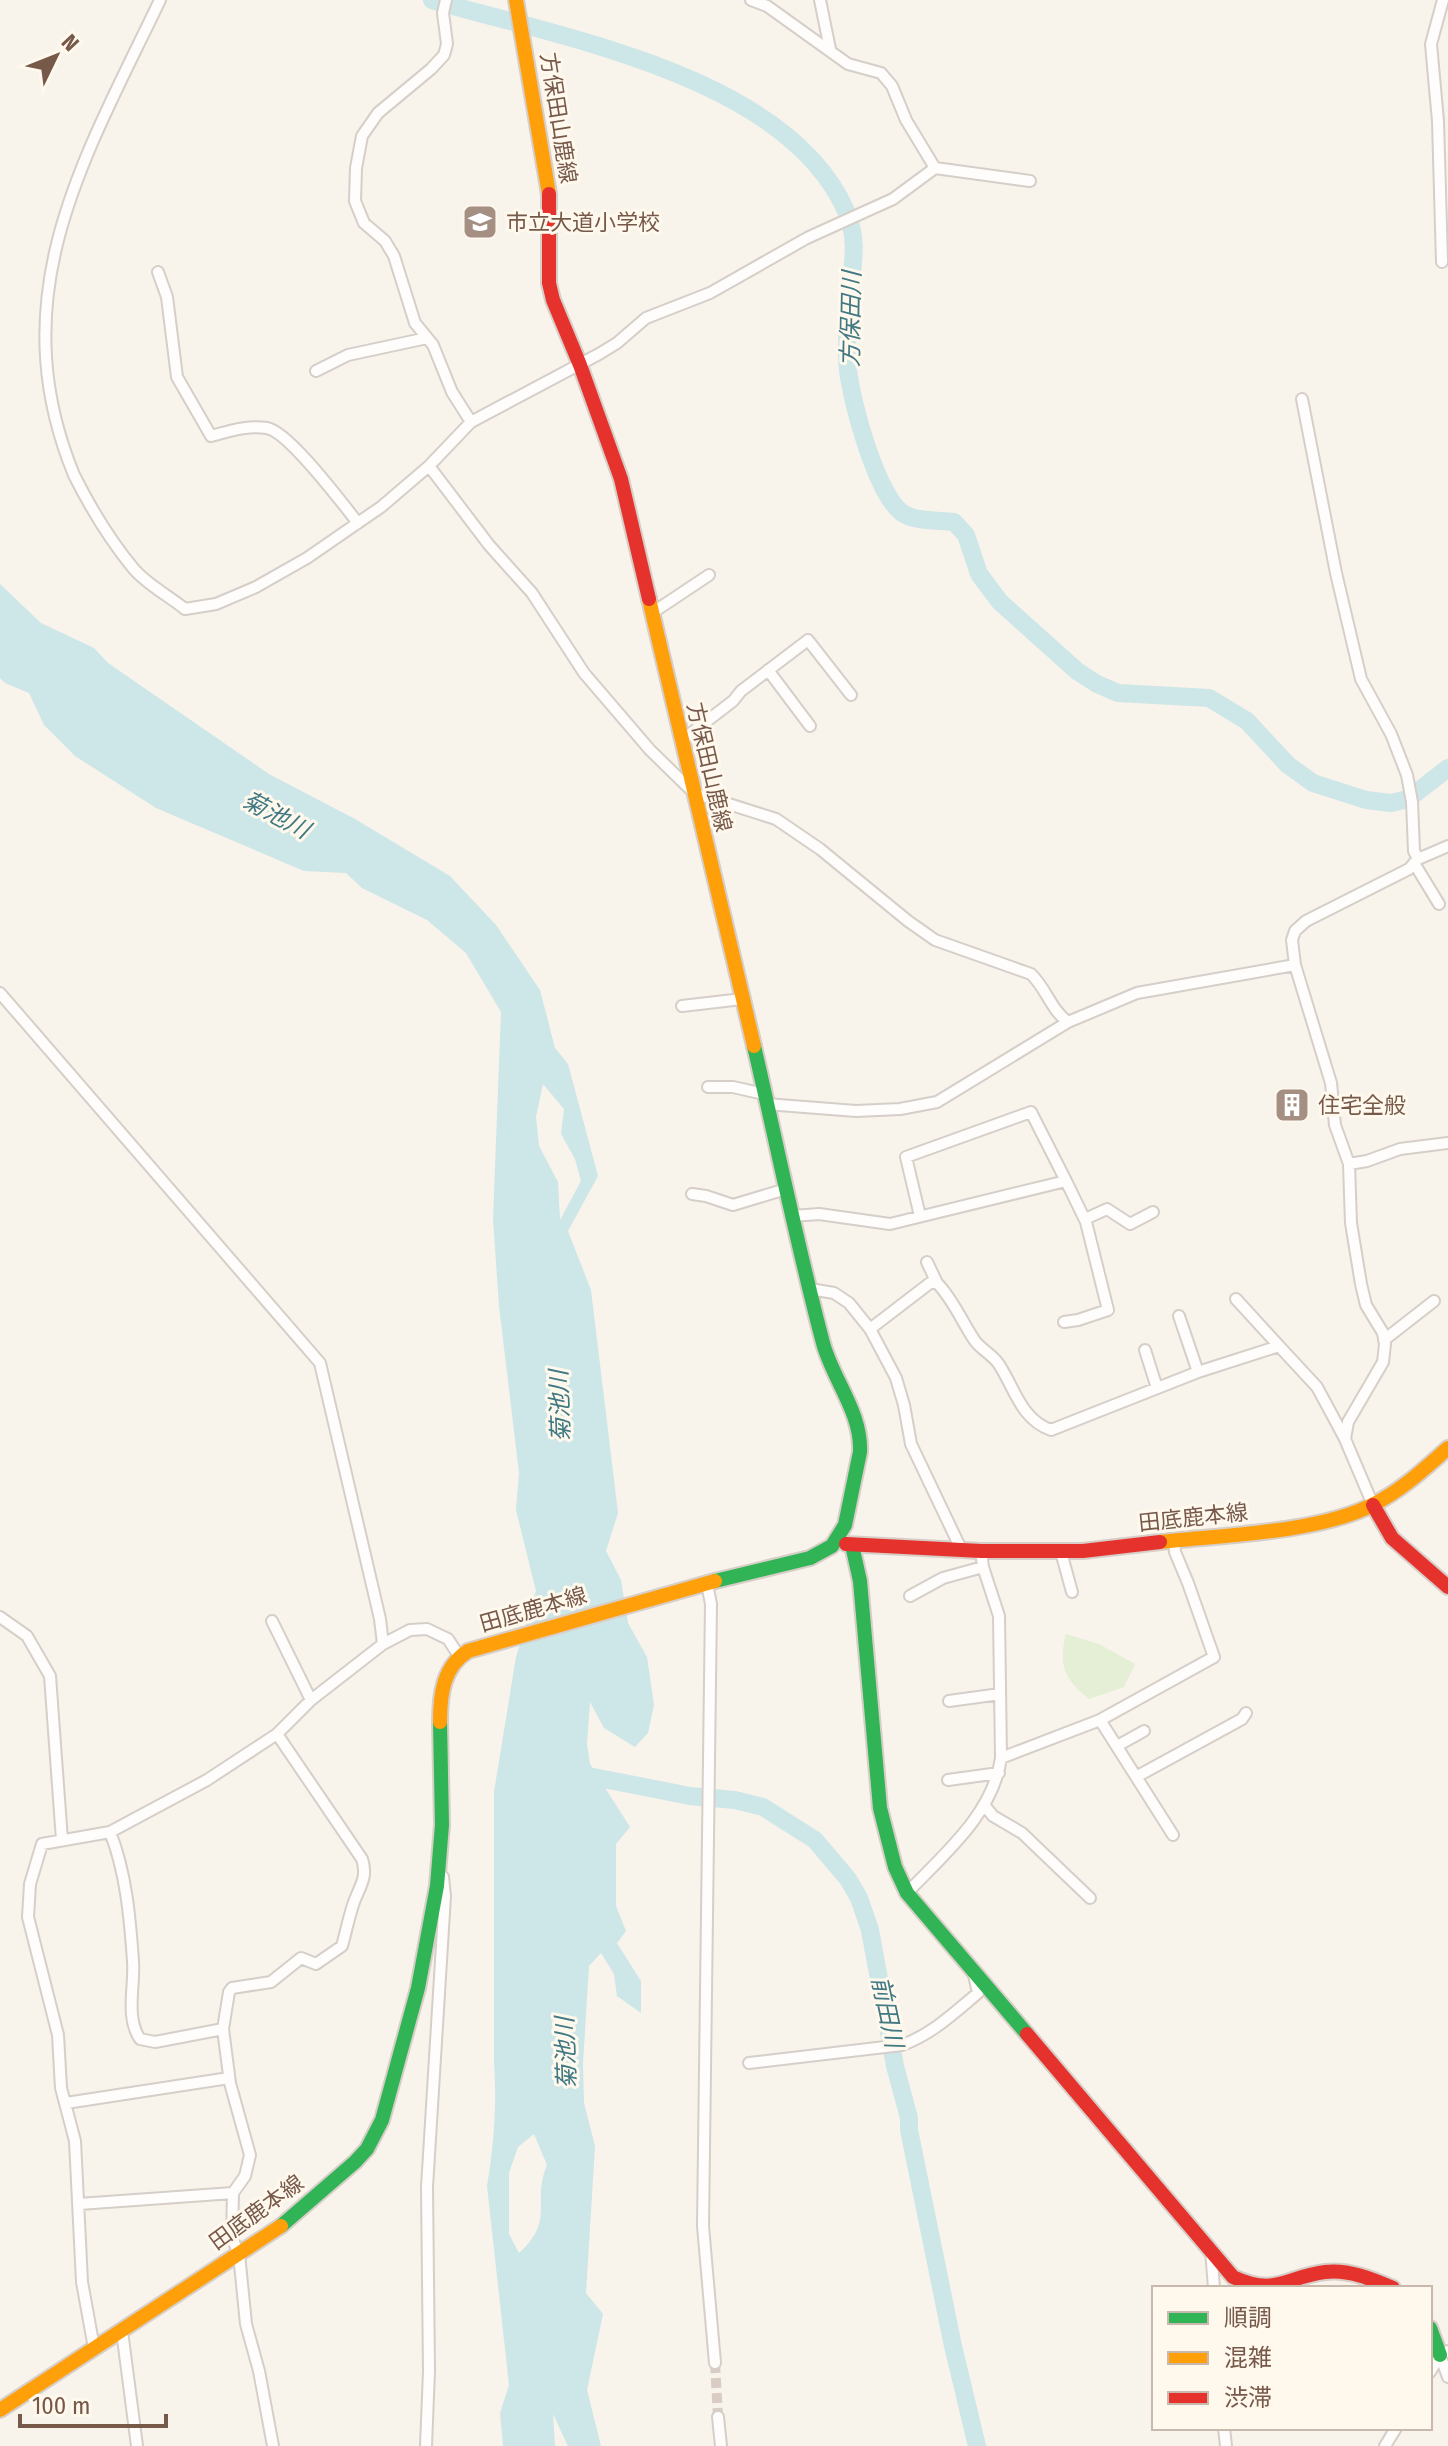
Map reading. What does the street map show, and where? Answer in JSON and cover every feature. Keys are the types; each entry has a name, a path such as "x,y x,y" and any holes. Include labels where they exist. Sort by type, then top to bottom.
{"main road":[{"name":"方保田山鹿線","path":"516,0 549,191 549,283 557,313 580,365 621,479 824,1347 860,1441 845,1543"},
{"name":"田底鹿本線","path":"0,2410 288,2221 355,2162 375,2137 416,1999 441,1852 441,1699 449,1670 459,1656 481,1646 814,1557 845,1543 1061,1552 1300,1526 1345,1517 1403,1487 1448,1448"},
{"path":"1373,1505 1392,1538 1448,1587"},
{"path":"845,1543 860,1581 880,1808 895,1867 907,1893 1233,2277 1250,2286"},
{"path":"1278,2286 1327,2271 1375,2280 1388,2286"},
{"path":"1432,2332 1444,2353"}],"street":[{"path":"160,0 73,175 46,258 39,299 37,340 40,376 49,413 82,490 134,570 185,609 216,604 256,587 307,558 358,523 429,466 471,422 580,365 617,343 646,318 710,293 807,238 885,202 935,168 1030,181"},
{"path":"446,0 443,13 447,44 444,55 378,113 362,136 356,168 355,201 364,223 385,241 394,256 415,323 433,345 452,392 471,422"},
{"path":"751,0 767,6 848,64 881,73 892,86 906,120 935,168"},
{"path":"820,0 830,49"},
{"path":"1442,262 1438,121 1431,44 1445,4"},
{"path":"158,272 167,297 177,377 211,436 239,428 270,428 294,447 358,523"},
{"path":"316,371 348,355 427,338"},
{"path":"1302,399 1336,573 1361,679 1391,734 1407,775 1416,861 1439,904"},
{"path":"429,466 489,545 535,597 584,673 650,750 694,793 776,819 820,849 935,940 1031,974 1038,980 1059,1016 1068,1022"},
{"path":"652,613 709,575"},
{"path":"681,741 808,640 851,695"},
{"path":"768,670 810,726"},
{"path":"1345,1439 1348,1422 1383,1362 1384,1340 1366,1305 1361,1284 1351,1223 1349,1164 1335,1125 1331,1083 1295,965 1292,940 1298,927 1448,846"},
{"path":"708,1087 733,1087 765,1099 856,1111 900,1109 937,1102 1068,1022 1137,993 1295,965"},
{"path":"0,993 320,1363 380,1619 383,1644"},
{"path":"682,1006 742,999"},
{"path":"920,1216 906,1157 1031,1112 1085,1219 1108,1310 1064,1322"},
{"path":"1349,1164 1400,1149 1448,1143"},
{"path":"792,1216 819,1214 890,1224 1066,1181"},
{"path":"692,1194 733,1205 786,1189"},
{"path":"1085,1219 1107,1209 1130,1224 1153,1212"},
{"path":"927,1262 937,1283 977,1343 998,1362 1010,1388 1039,1426 1051,1430 1198,1372 1279,1346"},
{"path":"870,1329 930,1283 937,1283"},
{"path":"810,1289 834,1293 849,1303 870,1329 896,1378 911,1444 961,1549"},
{"path":"1236,1299 1317,1387 1345,1439 1373,1505"},
{"path":"1384,1340 1434,1301"},
{"path":"1179,1316 1198,1372"},
{"path":"1145,1350 1157,1388"},
{"path":"1001,1758 1100,1720 1214,1657 1175,1552 1174,1541"},
{"path":"907,1893 946,1856 991,1795 999,1773 999,1616 981,1551"},
{"path":"1061,1552 1072,1592"},
{"path":"910,1596 943,1578 983,1567"},
{"path":"707,1584 711,1604 703,2226 715,2363"},
{"path":"0,1617 27,1636 50,1676 62,1840"},
{"path":"272,1621 311,1700"},
{"path":"94,2348 82,2282 75,2141 61,2088 58,2035 28,1917 30,1884 42,1844 110,1832 207,1780 277,1734 311,1700 383,1644 410,1630 427,1629 448,1639 459,1656"},
{"path":"949,1701 1000,1694"},
{"path":"1136,1777 1242,1719 1246,1713"},
{"path":"1100,1720 1173,1835"},
{"path":"1117,1746 1144,1731"},
{"path":"273,2446 259,2371 246,2324 239,2254 232,2238 233,2193 245,2176 250,2155 229,2078 223,2029 232,1988 271,1982 301,1958 316,1964 342,1946 366,1869 277,1734"},
{"path":"948,1780 999,1773"},
{"path":"984,1805 993,1816 1022,1833 1090,1898"},
{"path":"110,1832 118,1851 129,1924 133,1964 132,2028 140,2039 155,2042 223,2029"},
{"path":"426,2446 429,2371 427,2187 445,1896 441,1852"},
{"path":"749,2063 902,2045 916,2040 942,2024 978,1993 973,1972"},
{"path":"66,2103 229,2078"},
{"path":"79,2204 233,2193"},
{"path":"1211,2250 1214,2286"},
{"path":"122,2331 137,2446"},
{"path":"1432,2369 1444,2353"},
{"path":"1444,2353 1448,2377"},
{"path":"718,2417 721,2446"}],"green space":[{"path":"1066,1634 1099,1644 1135,1664 1124,1687 1089,1699 1081,1692 1065,1671 1063,1654"}],"water":[{"name":"菊池川","path":"0,584 41,623 94,648 108,663 269,774 355,819 450,876 496,925 540,990 555,1048 568,1064 598,1176 568,1231 591,1290 618,1513 606,1551 621,1580 628,1623 647,1657 654,1705 648,1733 635,1747 604,1728 590,1702 587,1744 590,1764 630,1827 616,1844 616,1906 626,1931 617,1943 641,1981 641,2013 617,1996 614,1974 601,1953 589,1966 583,2064 584,2103 595,2146 586,2293 603,2314 587,2390 601,2446 568,2446 553,2414 555,2446 503,2446 500,2413 509,2385 487,2186 495,2109 494,1792 516,1657 536,1591 516,1510 519,1473 499,1306 493,1219 501,1012 466,953 427,920 362,888 346,873 304,871 156,808 75,756 44,725 29,693 0,678","holes":["543,1084 564,1109 561,1134 575,1159 581,1181 560,1220 558,1182 539,1146 536,1117","534,2134 547,2165 537,2230 519,2253 509,2234 509,2173 518,2147"]}],"waterway":[{"name":"方保田川","path":"432,0 603,47 664,69 723,95 774,126 816,165 846,211 852,229 854,255 848,318 848,370 864,438 881,483 891,501 906,515 954,522 966,535 979,574 1000,602 1077,671 1118,693 1209,698 1247,721 1288,765 1313,783 1366,800 1391,803 1408,799 1448,768"},
{"name":"前田川","path":"578,1774 763,1807 815,1840 848,1879 859,1898 870,1930 953,2346 977,2446"}],"tunnel":[{"path":"715,2363 718,2417"}],"traffic: fast":[{"path":"715,1581 810,1558 832,1546 845,1525 860,1452 852,1410 823,1343 754,1046"},
{"path":"852,1545 860,1581 880,1808 895,1867 907,1893 1027,2034"},
{"path":"281,2226 355,2162 367,2149 382,2120 418,1988 437,1886 442,1825 440,1722"},
{"path":"1432,2333 1440,2355"}],"traffic: slow":[{"path":"516,0 549,194"},
{"path":"649,599 754,1046"},
{"path":"1160,1542 1299,1527 1352,1514 1394,1492 1448,1448"},
{"path":"440,1722 448,1673 468,1651 715,1581"},
{"path":"0,2410 281,2226"}],"traffic: jam":[{"path":"549,194 549,283 553,300 621,479 649,599"},
{"path":"1373,1505 1392,1538 1448,1587"},
{"path":"846,1544 981,1551 1083,1551 1160,1542"},
{"path":"1027,2034 1233,2277 1270,2286"},
{"path":"1270,2286 1325,2272 1351,2273 1388,2286"}],"place":[{"name":"市立大道小学校","path":"480,222"},
{"name":"住宅全般","path":"1292,1105"}]}
